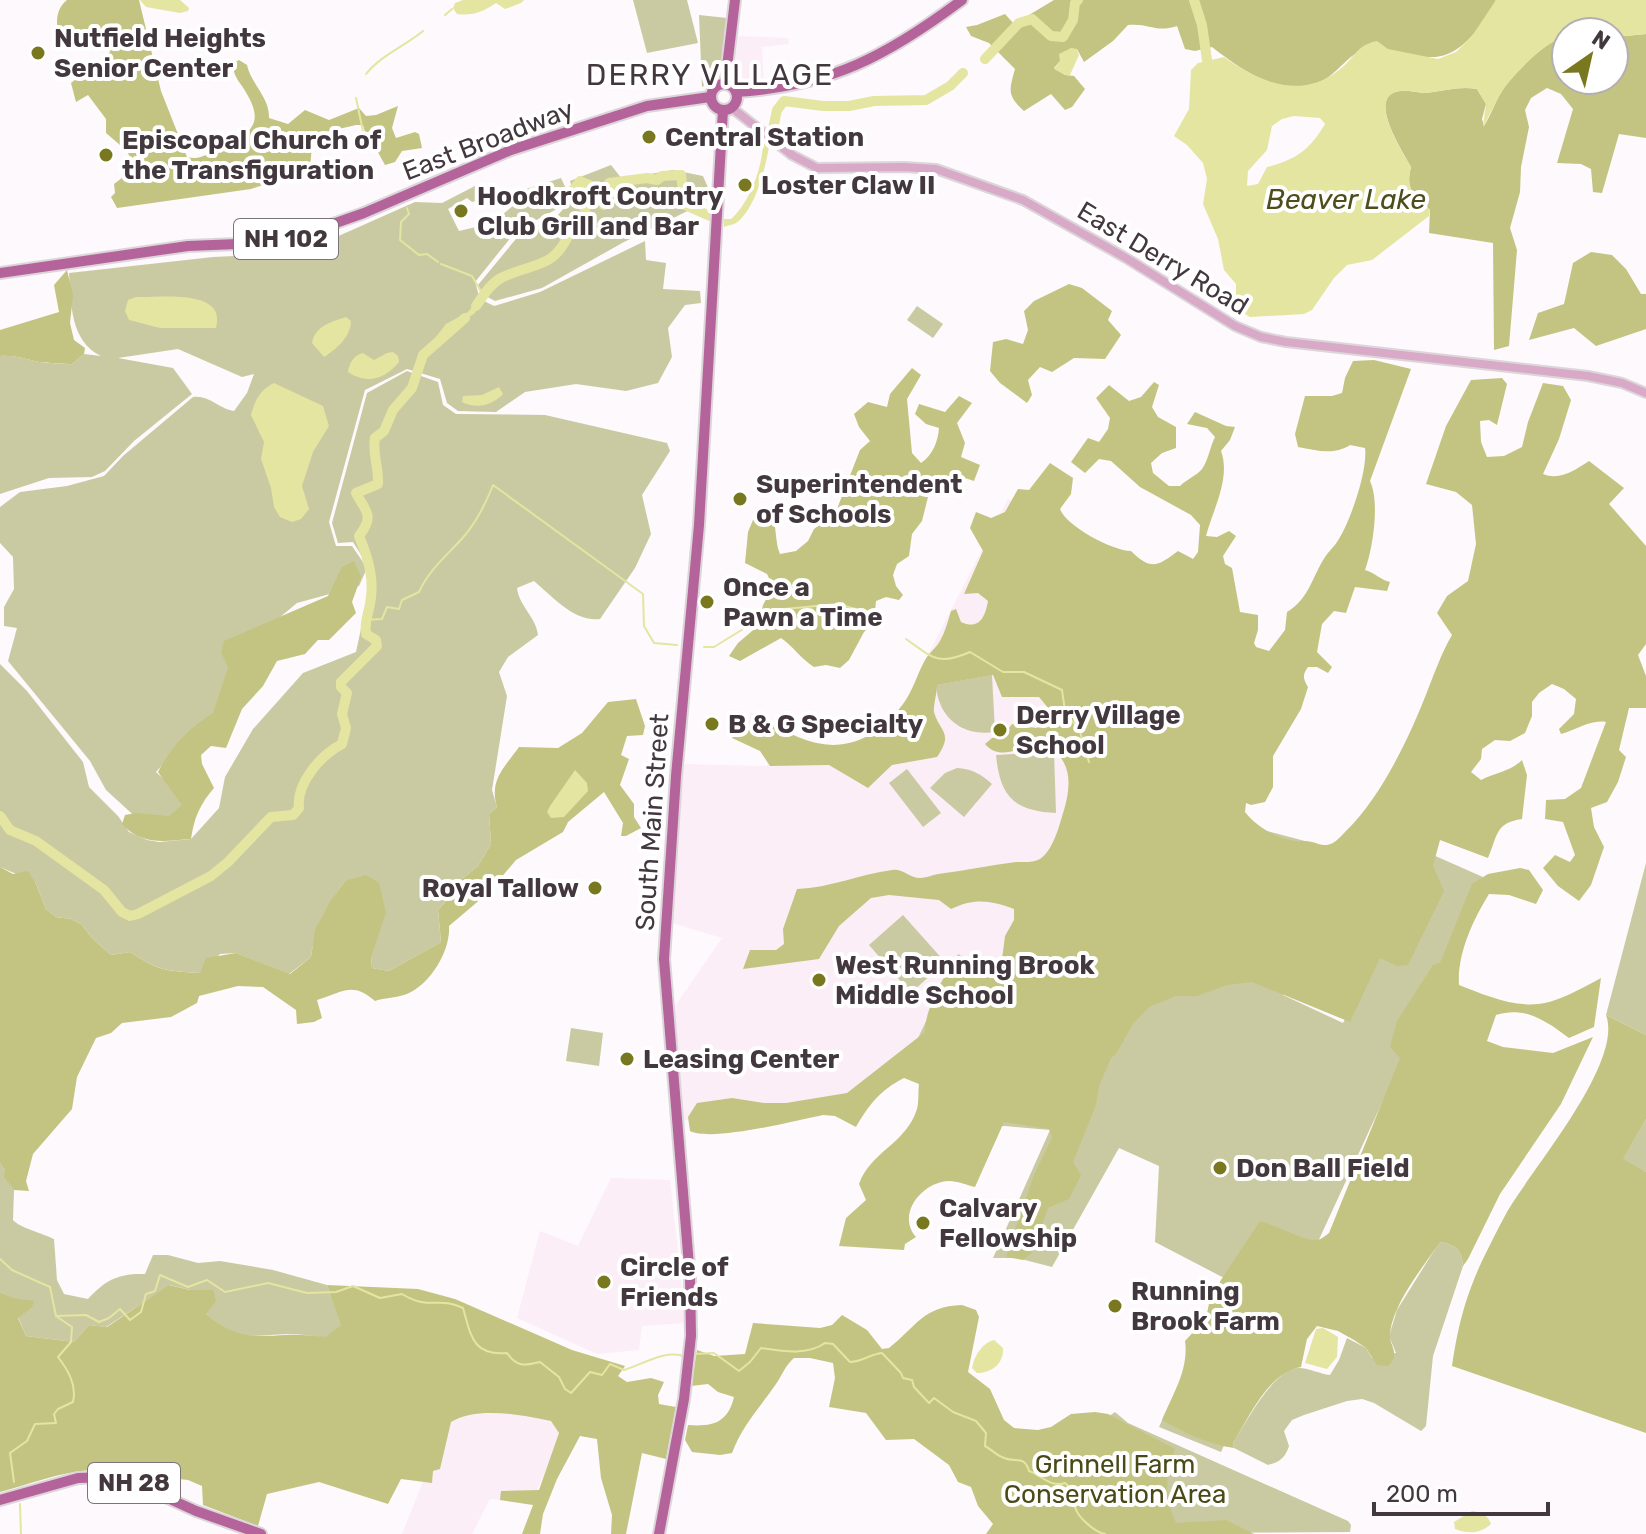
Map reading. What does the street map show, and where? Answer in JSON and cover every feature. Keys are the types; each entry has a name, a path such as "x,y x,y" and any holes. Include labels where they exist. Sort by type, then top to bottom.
{"main road":[{"path":"725,84 735,0"},
{"path":"725,84 736,92 790,87 837,74 902,42 962,0"},
{"path":"725,84 714,88 710,97 715,107 728,109 736,101 736,92"},
{"name":"East Broadway","path":"0,273 173,247 263,243 296,237 364,213 511,150 647,106 710,97"},
{"name":"South Main Street","path":"659,1534 684,1399 691,1336 690,1278 664,959 676,776 695,580 718,208 728,109"},
{"name":"NH 28","path":"0,1500 78,1478 108,1477 137,1484 196,1511 261,1534"}],"street":[{"name":"East Derry Road","path":"728,109 798,159 817,168 936,169 1023,200 1126,258 1235,326 1261,337 1588,376 1622,383 1646,393"}],"shaded area":[{"path":"738,36 788,38 789,44 762,47 764,83 742,82 736,77"},
{"name":"Derry Village School","path":"1008,499 1172,582 994,974 958,954 918,1038 855,1095 680,1121 675,1006 722,938 672,923 684,764 767,766 773,742 743,738 751,712 873,785 929,653"},
{"name":"Circle of Friends","path":"611,1178 670,1180 686,1323 642,1326 639,1350 597,1354 517,1318 540,1231 578,1246"},
{"path":"469,1367 574,1404 531,1504 490,1499 472,1534 402,1534"}],"green space":[{"path":"67,0 139,0 161,91 187,157 201,157 234,141 253,124 253,108 234,70 233,63 239,60 247,65 267,104 269,118 288,124 305,110 329,120 359,108 366,116 398,106 392,128 396,138 415,132 419,134 422,148 402,151 395,162 385,165 375,147 359,152 357,141 366,135 363,125 356,125 313,135 310,168 299,173 284,174 275,181 251,189 117,208 111,197 115,193 114,184 135,168 127,151 106,133 106,119 88,95 76,102 71,83 110,52 108,39 103,32 75,43 60,42 58,14"},
{"path":"633,0 687,0 698,43 647,53"},
{"path":"1054,0 1496,0 1472,36 1444,55 1433,57 1385,50 1360,52 1324,80 1294,87 1264,80 1212,47 1195,51 1185,49 1177,26 1163,29 1128,25 1113,41 1084,62 1077,49 1054,68 1065,75 1074,76 1085,89 1072,107 1065,110 1051,94 1024,111 1011,92 1015,69 989,43 971,36 966,27 1005,14 1014,24"},
{"path":"699,15 727,18 720,66 702,87"},
{"path":"1646,34 1646,138 1619,134 1602,193 1593,192 1591,169 1581,164 1557,163 1573,109 1563,96 1630,96 1630,36"},
{"path":"1550,44 1550,89 1547,88 1531,98 1525,110 1529,127 1521,167 1520,192 1510,228 1517,250 1509,346 1494,350 1493,243 1429,233 1430,210 1410,187 1411,167 1389,125 1386,102 1390,95 1400,91 1426,93 1458,88 1477,89 1486,104 1482,119 1484,126 1507,84 1531,58"},
{"path":"611,165 622,179 673,170 703,176 709,190 706,202 624,242 542,288 495,301 484,295 478,285 520,234 557,216 575,196 570,181"},
{"path":"561,178 567,191 555,210 516,231 475,282 480,299 494,306 540,292 645,241 646,260 666,263 663,289 700,291 701,303 685,305 668,328 672,357 658,383 626,391 576,384 525,392 496,412 458,411 447,403 440,379 407,369 365,390 329,522 336,546 352,546 367,568 359,586 297,603 243,648 231,718 178,747 156,772 190,803 191,815 141,822 106,790 90,761 8,661 17,628 4,626 4,607 14,589 13,557 0,543 0,507 20,492 67,486 104,476 193,397 204,398 234,411 247,393 254,374 242,377 178,349 118,358 173,368 192,394 134,441 105,471 92,477 49,478 0,494 0,356 71,365 84,354 101,356 83,341 78,331 72,309 69,273 213,257 277,254 316,246 415,202 442,203 475,186 484,187 490,197 472,202 467,198 448,209 459,231 493,223 516,203 514,196 517,192"},
{"path":"1591,252 1612,255 1626,269 1641,294 1646,294 1646,329 1596,346 1574,328 1529,340 1538,313 1564,304 1573,263"},
{"path":"67,270 73,295 70,323 74,340 85,348 84,354 71,365 0,356 0,330 59,312 54,285"},
{"path":"1069,284 1082,288 1112,311 1108,320 1121,335 1105,359 1074,358 1052,372 1040,367 1028,380 1032,395 1027,403 1000,383 990,371 993,342 1006,339 1023,344 1028,330 1024,311 1034,301"},
{"path":"917,306 943,324 933,338 907,320"},
{"path":"1374,360 1411,369 1370,481 1375,501 1374,525 1365,570 1390,582 1387,591 1355,587 1346,613 1334,611 1322,624 1317,652 1332,667 1328,673 1317,667 1306,670 1304,677 1308,687 1301,709 1273,756 1273,787 1265,802 1246,803 1245,812 1256,824 1279,837 1322,845 1333,843 1341,837 1360,816 1403,746 1452,635 1437,613 1447,596 1468,581 1476,544 1472,505 1456,492 1426,484 1446,426 1471,380 1502,378 1507,384 1497,425 1489,420 1480,421 1481,442 1487,457 1504,456 1522,447 1543,383 1563,386 1571,400 1559,439 1543,474 1561,475 1589,461 1624,488 1609,504 1646,546 1646,644 1638,655 1646,676 1646,708 1629,708 1619,750 1626,757 1618,782 1607,802 1591,808 1594,827 1604,847 1591,885 1579,901 1558,886 1543,868 1555,855 1570,862 1575,855 1563,822 1545,819 1546,800 1565,799 1581,788 1606,722 1589,723 1561,734 1559,729 1574,714 1576,699 1552,684 1532,702 1532,716 1525,733 1510,741 1495,740 1482,749 1481,759 1471,772 1481,780 1522,760 1527,775 1522,819 1502,827 1488,858 1440,840 1433,866 1444,891 1408,965 1397,966 1380,958 1350,1022 1252,982 1227,985 1197,996 1176,996 1149,1007 1133,1024 1111,1058 1099,1086 1096,1105 1073,1162 1081,1175 1069,1199 1048,1208 1032,1253 1023,1260 1006,1257 1034,1175 1052,1138 1049,1129 1004,1122 975,1187 952,1181 939,1183 921,1193 909,1219 916,1237 905,1244 904,1250 839,1246 846,1218 866,1200 859,1184 864,1173 912,1121 918,1106 919,1084 904,1078 888,1088 856,1127 835,1116 823,1115 754,1129 701,1134 690,1131 688,1117 697,1103 732,1098 786,1103 847,1093 925,1032 937,991 955,962 962,957 1001,967 1005,936 1014,920 1014,909 982,902 951,909 939,900 889,895 871,898 839,926 819,959 743,969 750,950 776,950 784,944 783,929 797,889 892,870 922,878 1040,859 1052,843 1066,804 1067,770 1052,749 1043,746 1003,753 985,744 992,738 1002,737 1012,724 1036,728 1052,723 1049,709 1039,697 1002,697 993,675 937,685 934,712 945,742 937,757 892,765 868,788 829,765 770,766 760,751 732,738 734,734 745,735 759,713 797,737 834,745 870,735 887,722 903,704 925,660 942,638 951,611 956,609 961,622 967,624 977,623 985,613 988,601 978,593 964,594 983,551 970,528 976,512 991,518 1005,512 1018,489 1029,490 1050,463 1073,478 1071,494 1060,509 1080,530 1113,547 1131,551 1149,564 1160,563 1178,551 1193,559 1198,552 1200,525 1191,515 1140,487 1111,461 1099,459 1085,473 1071,462 1088,438 1099,442 1108,429 1110,418 1096,398 1109,385 1129,401 1141,397 1154,382 1159,385 1152,407 1158,417 1176,427 1176,448 1162,453 1151,463 1153,473 1169,486 1180,486 1202,469 1215,437 1207,428 1187,424 1195,412 1235,427 1221,451 1224,472 1206,536 1217,537 1229,531 1236,536 1223,556 1225,564 1232,568 1240,612 1258,615 1256,647 1269,651 1285,630 1287,612 1305,594 1342,533 1364,469 1365,448 1350,445 1324,451 1298,447 1295,434 1305,396 1342,393 1353,361"},
{"path":"912,368 921,375 907,399 912,453 921,463 925,460 936,443 939,428 926,424 915,414 919,404 945,412 959,396 972,403 957,423 965,443 961,457 980,465 974,481 956,475 928,497 922,521 912,534 909,556 897,564 893,575 903,595 899,600 886,597 876,601 874,622 864,632 849,660 840,668 826,665 814,667 781,638 740,661 729,656 738,643 758,626 763,605 773,586 767,574 745,563 748,532 753,520 773,519 780,554 796,551 808,541 814,529 835,514 860,450 870,441 854,414 868,402 887,407 890,394"},
{"path":"407,371 438,382 443,405 456,414 545,415 667,443 670,451 642,495 651,534 635,568 600,619 573,613 534,581 517,588 538,635 508,657 499,672 507,696 492,790 497,807 489,814 491,844 478,866 448,890 449,898 438,910 441,942 389,971 372,968 345,881 322,917 311,957 289,974 236,953 220,954 201,973 164,969 130,952 111,955 81,924 56,917 46,909 35,882 0,867 0,664 27,691 83,762 89,787 118,816 129,832 159,842 191,839 219,808 225,777 253,729 303,673 356,652 369,591 368,566 353,542 338,543 332,523 367,393"},
{"path":"354,561 361,577 352,602 356,613 329,640 318,640 305,654 277,661 263,686 242,709 226,748 211,746 201,755 214,788 198,812 191,839 146,839 130,831 122,824 125,815 169,816 182,805 158,772 181,739 213,713 228,667 221,652 224,641 328,596 342,567"},
{"path":"992,675 995,732 973,731 954,723 942,707 936,685"},
{"path":"636,699 645,726 643,735 627,736 621,755 629,759 620,785 634,804 634,817 641,828 621,836 623,823 604,792 568,822 563,832 516,860 489,892 449,926 446,947 435,969 410,993 375,1001 360,991 347,990 317,1000 322,1018 297,1024 296,1010 263,987 238,986 199,996 197,1003 171,1017 122,1023 111,1033 96,1038 77,1077 72,1109 33,1154 26,1181 29,1191 14,1190 4,1177 5,1171 0,1163 0,867 13,874 28,871 46,909 56,917 81,924 111,955 130,952 163,969 200,973 206,958 236,953 290,974 311,957 315,930 345,881 366,875 379,883 386,913 371,957 372,968 389,971 441,942 438,910 449,898 448,890 478,866 491,844 489,814 497,807 496,782 519,747 558,748 582,733 608,702"},
{"path":"1054,752 1056,813 1029,809 1012,799 1001,782 996,755"},
{"path":"957,768 976,773 992,784 964,817 930,788 945,773"},
{"path":"907,769 941,813 923,827 889,783"},
{"path":"1267,831 1350,853 1283,995 1343,1023 1424,851 1483,877 1221,1452 1159,1427 1226,1279 1155,1242 1159,1166 1119,1148 1052,1267 1017,1258 993,1258 1050,1130 1005,1126 924,1129 955,1050 918,1038 958,954 994,974 1047,857"},
{"path":"1646,863 1646,1035 1606,1015"},
{"path":"1520,868 1529,870 1543,890 1536,904 1509,895 1489,894 1467,938 1459,985 1508,1002 1538,1004 1562,998 1601,978 1594,1027 1569,1038 1544,1021 1526,1014 1496,1015 1487,1041 1503,1047 1553,1053 1593,1037 1561,1104 1500,1194 1468,1259 1463,1266 1460,1252 1441,1242 1435,1249 1397,1310 1390,1332 1394,1357 1388,1366 1377,1365 1366,1348 1354,1340 1338,1331 1317,1326 1307,1339 1301,1367 1289,1371 1269,1387 1233,1443 1234,1448 1196,1437 1162,1420 1185,1362 1185,1341 1206,1318 1210,1299 1260,1221 1312,1240 1329,1233 1400,1058 1390,1047 1397,1021 1433,965 1440,963 1472,884 1488,874"},
{"path":"903,915 945,962 911,993 869,945"},
{"path":"1606,1015 1646,1035 1646,1119 1623,1159 1646,1172 1646,1433 1452,1366 1463,1312 1476,1274 1507,1212 1589,1087 1602,1060 1608,1036"},
{"path":"571,1028 603,1033 599,1066 566,1061"},
{"path":"1646,1119 1646,1172 1622,1160"},
{"path":"0,1163 14,1190 13,1220 54,1239 57,1280 64,1294 88,1299 113,1279 145,1274 153,1255 168,1255 198,1263 220,1261 273,1270 327,1285 342,1325 326,1338 293,1334 244,1335 227,1329 206,1314 213,1290 190,1290 170,1285 106,1327 89,1325 74,1342 26,1336 18,1317 32,1308 0,1292"},
{"path":"1441,1242 1458,1250 1463,1266 1433,1356 1426,1426 1421,1431 1362,1399 1292,1420 1284,1431 1289,1446 1284,1456 1276,1462 1268,1465 1234,1448 1233,1443 1262,1398 1290,1370 1303,1368 1330,1375 1347,1338 1366,1348 1372,1358 1396,1353 1389,1336 1397,1310"},
{"path":"169,1285 190,1290 213,1290 216,1301 206,1314 226,1328 253,1336 326,1337 341,1325 327,1285 418,1289 455,1299 572,1350 625,1366 618,1376 627,1382 651,1378 664,1382 658,1395 659,1404 676,1407 666,1459 642,1453 626,1534 611,1534 612,1515 601,1478 597,1439 580,1436 557,1479 543,1514 540,1534 522,1534 533,1505 500,1500 501,1491 539,1490 559,1433 551,1421 500,1413 474,1414 451,1422 440,1469 433,1471 432,1483 401,1479 388,1504 319,1482 267,1494 258,1526 203,1505 202,1486 188,1480 161,1477 158,1486 113,1471 86,1471 0,1492 0,1292 13,1298 34,1301 32,1308 18,1318 26,1336 74,1342 89,1325 107,1327"},
{"path":"962,1305 976,1310 979,1317 968,1372 990,1389 1004,1420 1014,1428 1038,1430 1051,1427 1071,1414 1108,1414 1175,1449 1167,1486 1176,1523 1226,1520 1254,1534 986,1534 993,1524 978,1506 971,1487 958,1482 949,1465 914,1439 886,1440 866,1413 829,1407 835,1378 833,1363 810,1358 794,1358 788,1364 746,1425 732,1453 692,1452 685,1440 688,1425 718,1421 728,1412 734,1397 718,1392 708,1384 691,1386 697,1350 714,1356 745,1354 753,1323 820,1328 832,1325 842,1315 867,1330 882,1349 889,1348 929,1314 949,1306"},
{"name":"Grinnell Farm Conservation Area","path":"1115,1412 1128,1423 1348,1521 1350,1532 1034,1534 1028,1473"}],"water":[{"path":"140,0 180,0 189,8 180,13 146,7"},
{"path":"463,0 524,0 505,9 496,3 478,13 457,14 453,8 455,3"},
{"name":"Beaver Lake","path":"1496,0 1646,0 1646,34 1630,36 1630,16 1550,16 1550,43 1509,82 1483,127 1486,104 1477,89 1457,88 1426,93 1400,91 1390,95 1386,103 1389,125 1411,167 1410,187 1430,210 1429,216 1372,260 1347,265 1312,310 1304,314 1250,317 1240,311 1236,303 1236,284 1224,270 1218,239 1203,204 1207,179 1203,163 1174,136 1189,109 1191,70 1198,63 1224,57 1265,80 1294,86 1324,79 1339,70 1360,49 1377,41 1388,49 1438,59 1456,52 1472,36","holes":["1294,116 1320,118 1325,124 1307,148 1286,161 1267,167 1258,184 1247,186 1248,171 1267,150 1272,126"]},
{"path":"1071,48 1077,49 1079,55 1070,75 1065,75 1054,69 1060,61 1059,54"},
{"path":"763,143 769,146 754,198 743,217 735,224 724,227 724,219 731,219 738,212 749,194 757,174"},
{"path":"481,296 485,298 474,314 452,327 440,345 427,355 425,351 446,324 468,312"},
{"path":"136,297 202,301 212,306 217,315 216,328 160,328 129,320 125,311 128,300"},
{"path":"346,317 351,321 346,337 324,357 312,343 316,332"},
{"path":"393,352 399,362 382,376 369,379 348,372 352,360 360,354 374,360"},
{"path":"274,383 323,406 329,426 313,452 302,486 309,509 301,519 292,522 280,517 274,507 261,459 264,442 251,415 259,396"},
{"path":"499,387 503,394 489,404 478,406 462,402 463,396 482,395"},
{"path":"575,770 587,783 588,791 564,817 551,818 547,812 550,806"},
{"path":"1323,1328 1338,1337 1337,1357 1327,1369 1305,1363 1316,1329"},
{"path":"994,1340 1003,1348 999,1363 992,1369 977,1373 972,1368 977,1355 982,1347"},
{"path":"1472,1511 1483,1514 1491,1524 1474,1532 1455,1529 1454,1522"}],"waterway":[{"path":"985,59 1019,23 1032,19 1051,36 1063,37 1073,20 1078,0"},
{"path":"1194,0 1202,25 1207,60"},
{"path":"445,15 452,9"},
{"path":"366,74 379,61 423,31"},
{"path":"773,129 777,110 784,101 849,106 874,101 926,100 950,86 963,73"},
{"path":"356,98 364,136"},
{"path":"476,306 497,281 550,259 564,244 570,231 587,227 589,222 581,199 572,191 580,181 594,187 604,205 615,196 615,191 607,186 609,183 681,175 685,205 710,216"},
{"path":"407,208 409,214 401,222 400,240 419,255 427,254 438,262"},
{"path":"441,264 472,276 483,295"},
{"path":"0,816 10,830 36,841 104,890 122,912 130,916 211,876 271,817 293,815 299,808 302,789 312,771 326,755 342,744 346,728 342,714 347,693 341,682 377,646 376,640 366,634 371,577 359,536 368,518 356,493 378,484 375,438 384,431 393,410 412,388 423,355 465,318"},
{"path":"364,620 382,619 387,607 399,609 402,600 419,592 434,568 470,528 493,485 643,594 644,626 654,643 677,645"},
{"path":"704,647 714,647 774,610 837,604 867,612"},
{"path":"906,639 936,658 950,659 970,652 1003,672 1024,672 1062,690 1065,711 1080,732 1089,762"},
{"path":"0,1259 12,1270 50,1287 56,1316 72,1327 71,1342 58,1357 71,1378 73,1402 58,1409 54,1414 56,1423 35,1424 27,1441 10,1453 14,1482"},
{"path":"56,1316 86,1315 99,1322 120,1309 130,1320 141,1312 146,1294 155,1291 160,1275 188,1287 207,1280 225,1292 268,1283 307,1293 336,1292 353,1286 380,1298 402,1294 420,1302 447,1303 463,1308 471,1335 480,1347 486,1351 507,1353 521,1364 540,1362 559,1377 571,1393 590,1372 602,1375 610,1364 624,1370 661,1356 683,1356"},
{"path":"694,1354 714,1353 739,1371 761,1348 802,1351 825,1343 833,1344 850,1362 882,1353 903,1378 912,1380 914,1387 929,1403 934,1398 953,1412 976,1421 986,1433 985,1446 1007,1459 1022,1461 1029,1471 1051,1482 1065,1483 1076,1493 1075,1507 1080,1516 1105,1534"},
{"path":"20,1504 21,1534"}],"place":[{"name":"Nutfield Heights Senior Center","path":"38,53"},
{"name":"Central Station","path":"649,137"},
{"name":"Episcopal Church of the Transfiguration","path":"106,155"},
{"name":"Loster Claw II","path":"745,185"},
{"name":"Hoodkroft Country Club Grill and Bar","path":"461,211"},
{"name":"Superintendent of Schools","path":"740,499"},
{"name":"Once a Pawn a Time","path":"707,602"},
{"name":"B & G Specialty","path":"712,724"},
{"name":"Derry Village School","path":"1000,730"},
{"name":"Royal Tallow","path":"595,888"},
{"name":"West Running Brook Middle School","path":"819,980"},
{"name":"Leasing Center","path":"627,1059"},
{"name":"Don Ball Field","path":"1220,1168"},
{"name":"Calvary Fellowship","path":"923,1223"},
{"name":"Circle of Friends","path":"604,1282"},
{"name":"Running Brook Farm","path":"1115,1306"}],"district":[{"name":"DERRY VILLAGE","path":"710,75"}]}
